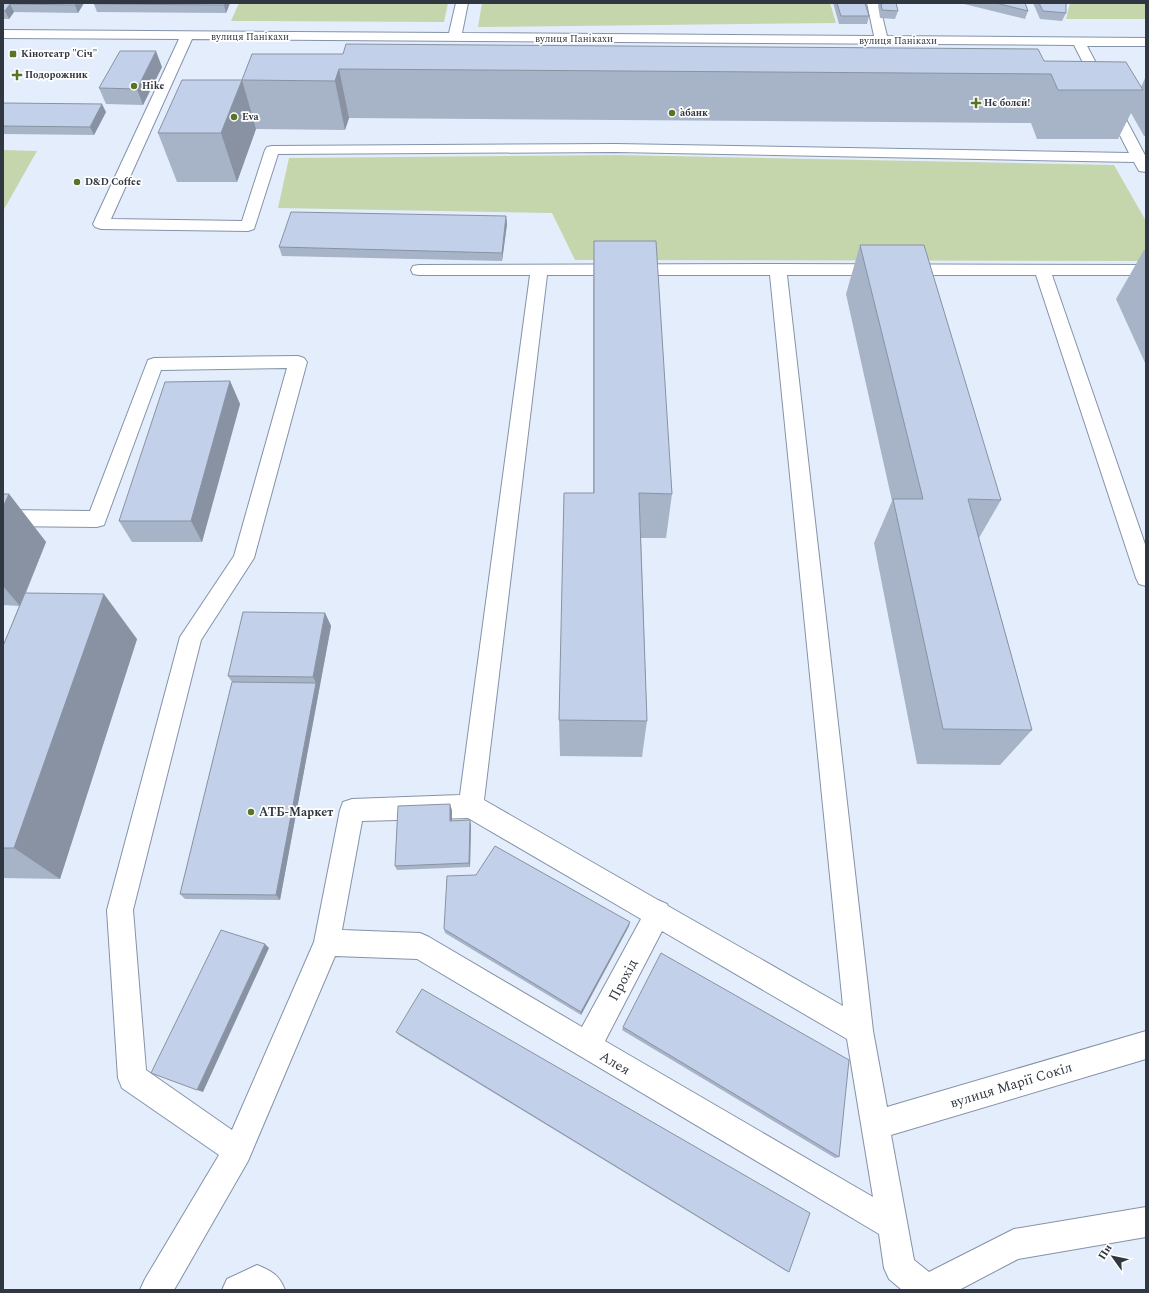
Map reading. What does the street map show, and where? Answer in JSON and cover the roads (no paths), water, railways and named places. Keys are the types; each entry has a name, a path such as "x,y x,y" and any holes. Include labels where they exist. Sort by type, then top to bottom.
{"street":[{"path":"455,38 462,3"},
{"path":"874,3 881,40"},
{"name":"вулиця Панікахи","path":"3,34 1146,42"},
{"path":"187,36 101,224 248,226 272,150 615,148 1142,164 1079,42"},
{"path":"778,269 859,1031 900,1268 927,1290 1014,1244 1146,1222"},
{"path":"1042,269 1146,578"},
{"path":"419,270 1146,270"},
{"path":"471,806 539,271"},
{"path":"3,518 97,519 154,364 298,362 244,558 191,637 120,910 132,1078 238,1151"},
{"path":"156,1290 238,1151 326,943 352,810 471,806 859,1031"},
{"name":"Прохід","path":"587,1046 658,914"},
{"name":"Алея","path":"326,943 420,946 587,1046 892,1224"},
{"name":"вулиця Марії Сокіл","path":"875,1125 1146,1045"},
{"path":"238,1290 257,1281 269,1290"}],"place":[{"name":"Кінотеатр \"Січ\"","path":"13,54"},
{"name":"Подорожник","path":"17,75"},
{"name":"Hike","path":"134,86"},
{"name":"Нє болєй!","path":"976,103"},
{"name":"а̀банк","path":"672,113"},
{"name":"Eva","path":"234,117"},
{"name":"D&D Coffee","path":"77,182"},
{"name":"АТБ-Маркет","path":"251,812"}]}
